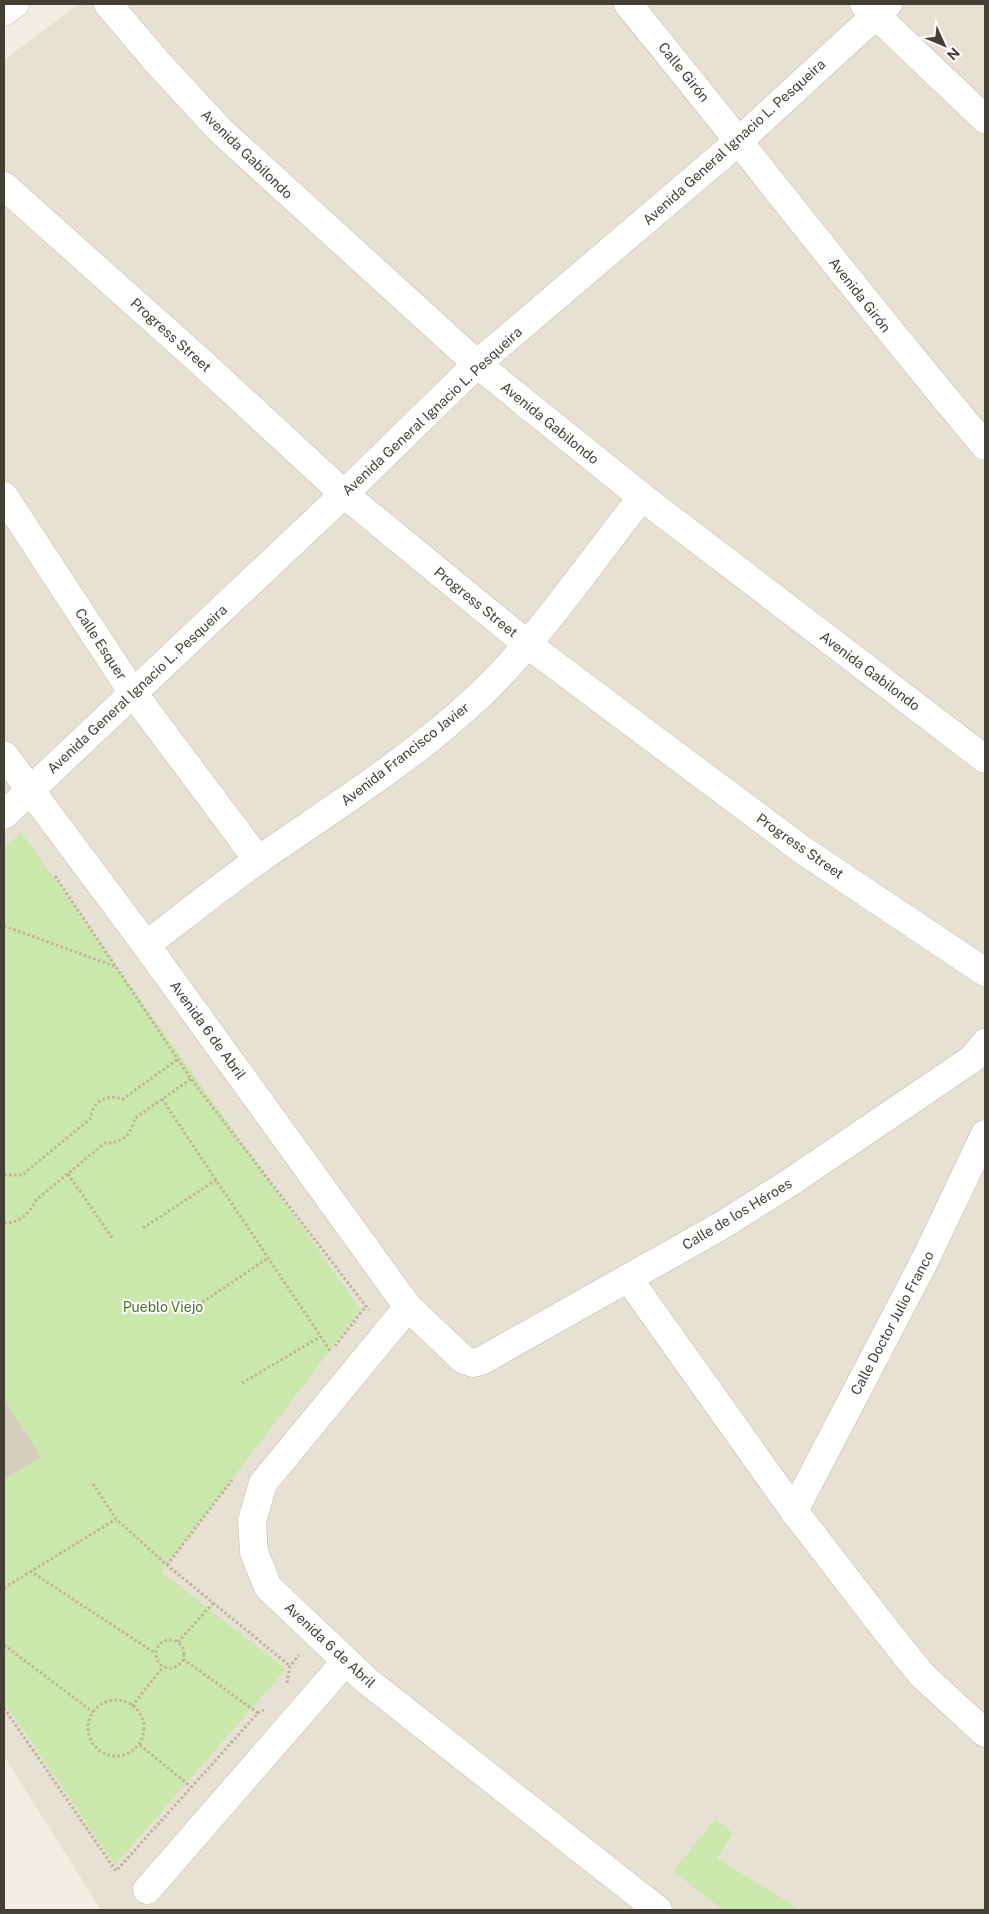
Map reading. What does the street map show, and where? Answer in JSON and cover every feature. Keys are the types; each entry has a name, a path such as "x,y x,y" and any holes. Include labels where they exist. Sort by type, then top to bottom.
{"street":[{"path":"4,12 15,4"},
{"name":"Avenida Gabilondo","path":"108,4 221,131 477,364 642,497 985,759"},
{"name":"Calle Girón","path":"628,4 740,140"},
{"path":"876,8 985,119"},
{"name":"Avenida General Ignacio L. Pesqueira","path":"4,815 344,494 477,364 740,140 876,8"},
{"name":"Avenida Girón","path":"740,140 890,333 985,446"},
{"name":"Progress Street","path":"4,186 201,362 344,494 527,644 801,849 985,972"},
{"name":"Calle Esquer","path":"4,496 133,693 258,860"},
{"name":"Avenida Francisco Javier","path":"146,944 258,860 349,798 438,732 480,695 527,644 642,497"},
{"name":"Avenida 6 de Abril","path":"4,755 146,944 408,1307 464,1360 473,1363"},
{"name":"Calle de los Héroes","path":"473,1363 481,1361 719,1228 789,1183 972,1058 985,1042"},
{"name":"Calle Doctor Julio Franco","path":"794,1511 925,1260 985,1134"},
{"path":"628,1278 794,1511 922,1675 985,1733"},
{"name":"Avenida 6 de Abril","path":"408,1307 264,1484 252,1521 254,1552 268,1587 374,1686 658,1910"},
{"path":"147,1890 346,1661"}],"path":[{"path":"55,875 191,1078 366,1306"},
{"path":"4,926 115,966"},
{"path":"4,1175 22,1175 90,1119 92,1110 97,1103 105,1098 115,1097 124,1099 178,1059"},
{"path":"4,1223 22,1219 31,1211 36,1200 105,1143 116,1143 126,1138 133,1129 135,1118 191,1078"},
{"path":"162,1099 331,1352"},
{"path":"68,1174 113,1239"},
{"path":"143,1228 216,1180"},
{"path":"194,1308 268,1258"},
{"path":"242,1383 320,1337"},
{"path":"93,1484 116,1519 167,1565 290,1666"},
{"path":"4,1588 116,1519"},
{"path":"30,1571 155,1653"},
{"path":"178,1642 213,1603"},
{"path":"285,1687 290,1666 317,1634"},
{"path":"168,1639 178,1642 184,1650 183,1659 178,1666 170,1668 163,1666 157,1661 155,1653 159,1644 168,1639"},
{"path":"4,1644 93,1712"},
{"path":"183,1659 258,1713"},
{"path":"132,1706 163,1666"},
{"path":"125,1700 132,1706 139,1711 145,1728 140,1745 126,1756 108,1756 93,1746 88,1729 93,1712 107,1701 125,1700"},
{"path":"4,1708 116,1871 258,1713 271,1705"},
{"path":"140,1745 191,1786"}],"shaded area":[{"path":"79,4 985,4 985,1910 101,1910 4,1756 4,60"}],"green space":[{"name":"Pueblo Viejo","path":"21,832 361,1310 161,1572 286,1669 115,1865 4,1702 4,849"},
{"path":"715,1820 733,1833 717,1858 797,1908 794,1910 723,1910 673,1871"}],"building":[{"path":"4,1400 41,1457 5,1479 4,1476"}]}
